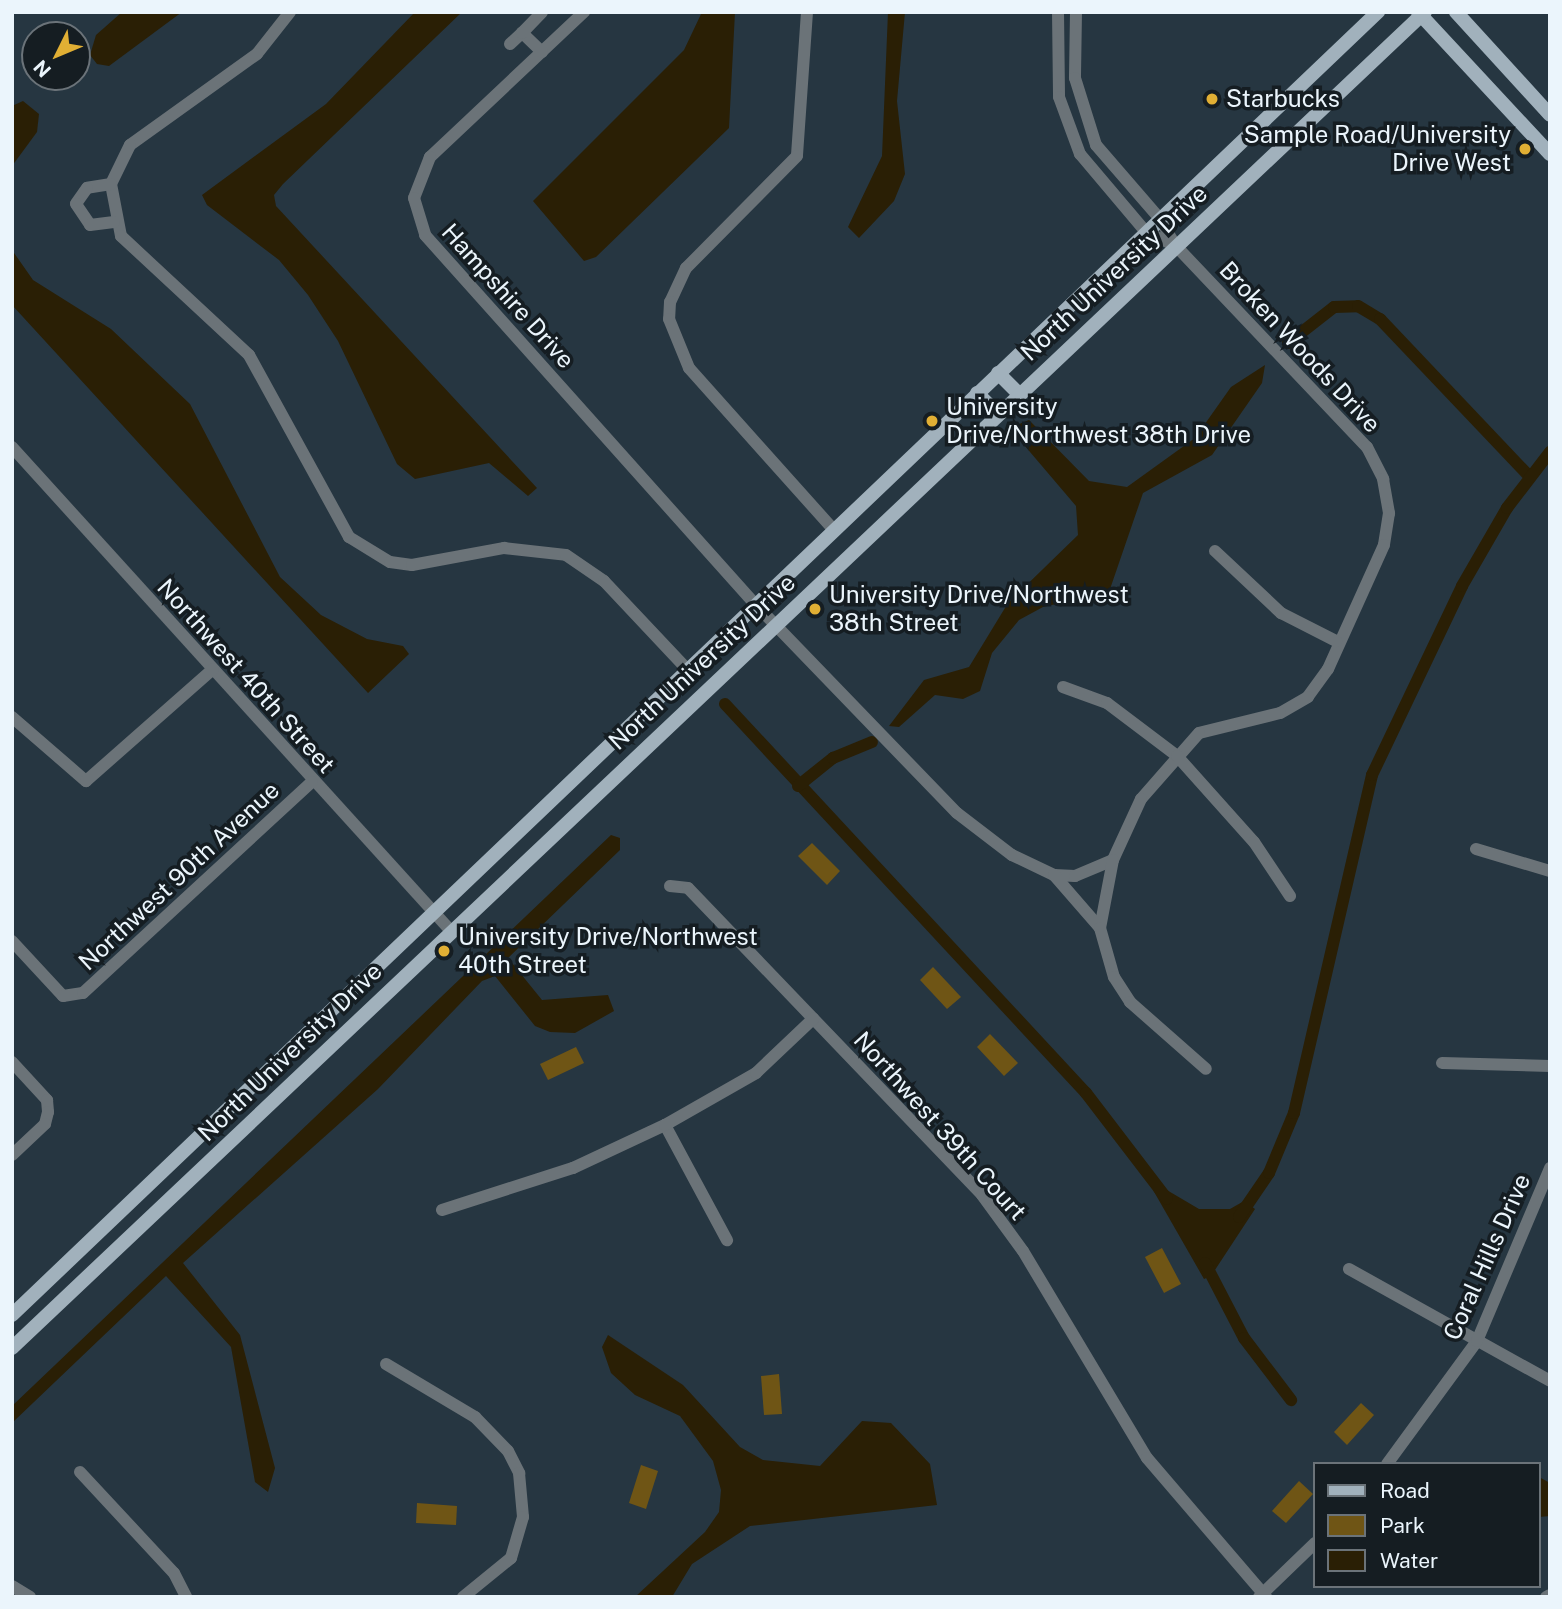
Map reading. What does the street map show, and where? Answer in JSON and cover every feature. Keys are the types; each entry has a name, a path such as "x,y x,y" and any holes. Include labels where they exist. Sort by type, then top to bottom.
{"main road":[{"name":"North University Drive","path":"12,1315 1378,12"},
{"path":"1456,12 1550,115"},
{"name":"North University Drive","path":"12,1348 1421,14"},
{"path":"1421,14 1549,153"},
{"path":"998,373 1019,394"},
{"path":"977,393 998,414"}],"street":[{"path":"290,12 257,54 130,145 111,184 114,222 121,236 249,355 349,537 390,562 412,565 504,548 566,555 604,580 688,670"},
{"path":"510,44 542,12"},
{"name":"Hampshire Drive","path":"584,12 430,158 418,177 417,220 775,625 982,835 1054,874"},
{"path":"807,12 797,156 686,268 670,302 669,319 689,368 834,530"},
{"name":"Broken Woods Drive","path":"1058,12 1056,75 1068,130 1109,192 1146,232 1175,246"},
{"name":"Broken Woods Drive","path":"1076,12 1075,78 1088,130 1122,180 1160,219 1175,246 1367,447 1383,479 1389,513 1384,545 1336,641 1328,669 1308,696 1280,713 1221,723 1177,755 1141,799 1113,860 1100,928"},
{"path":"522,33 542,52"},
{"path":"1056,75 1075,78"},
{"path":"1109,192 1122,180"},
{"path":"111,184 87,188 76,205 89,225 114,222"},
{"name":"Northwest 40th Street","path":"12,447 450,932"},
{"path":"1215,551 1281,613 1336,641"},
{"path":"12,717 86,781 213,669"},
{"path":"1063,687 1107,703 1177,755 1254,842 1290,896"},
{"name":"Northwest 90th Avenue","path":"12,941 63,996 83,993 312,782"},
{"path":"1476,849 1550,871"},
{"path":"1054,874 1075,876 1113,860"},
{"path":"1054,874 1100,928 1114,977 1130,1002 1206,1069"},
{"name":"Northwest 39th Court","path":"670,886 688,888 982,1195 1023,1251 1147,1458 1263,1596"},
{"path":"442,1210 573,1168 665,1125 756,1073 813,1019"},
{"path":"12,1062 47,1100 48,1112 45,1124 12,1155"},
{"path":"1442,1063 1550,1066"},
{"path":"665,1125 727,1240"},
{"name":"Coral Hills Drive","path":"1388,1462 1477,1341 1550,1168"},
{"path":"1349,1269 1550,1381"},
{"path":"386,1364 475,1417 508,1451 519,1473 523,1517 511,1558 463,1597"},
{"path":"80,1472 174,1573 186,1597"},
{"path":"1263,1596 1314,1544"},
{"path":"12,1586 30,1597"}],"green space":[{"path":"812,843 840,871 827,885 798,856"},
{"path":"933,967 961,997 947,1009 920,980"},
{"path":"990,1034 1018,1063 1004,1076 977,1047"},
{"path":"576,1047 584,1063 548,1080 540,1064"},
{"path":"1162,1248 1181,1284 1164,1293 1145,1257"},
{"path":"779,1374 782,1414 764,1415 761,1376"},
{"path":"1361,1403 1374,1415 1347,1445 1334,1432"},
{"path":"641,1465 658,1471 646,1509 629,1503"},
{"path":"1299,1481 1313,1494 1286,1523 1272,1511"},
{"path":"417,1503 457,1506 456,1525 416,1523"}],"water":[{"path":"122,12 182,12 109,66 97,64 91,56 96,35"},
{"path":"415,12 462,12 283,184 274,195 276,206 537,488 528,496 489,463 415,479 397,464 338,341 308,295 279,260 207,205 202,195 326,104"},
{"path":"702,12 735,12 729,128 596,257 584,261 533,201 684,50"},
{"path":"888,12 905,12 897,101 905,174 894,201 859,238 848,227 882,156"},
{"path":"23,101 39,114 37,132 12,166 12,106"},
{"path":"12,250 33,280 111,329 190,404 280,577 321,615 367,639 403,646 409,654 368,693 12,305"},
{"path":"1265,365 1262,383 1212,455 1143,493 1109,592 1043,607 1019,620 992,653 980,691 963,699 935,695 899,727 889,726 924,680 969,667 1008,603 1078,535 1076,506 1013,432 1017,425 1029,420 1089,481 1127,487 1195,438 1231,387"},
{"path":"611,835 620,838 620,850 508,958 542,1000 608,995 614,1011 575,1033 550,1032 535,1026 495,976 482,981 378,1089 183,1263 240,1335 275,1468 268,1492 255,1482 231,1347 166,1276 12,1423 12,1406"},
{"path":"1160,1186 1199,1209 1230,1209 1244,1201 1255,1209 1211,1276 1204,1279 1153,1190"},
{"path":"608,1335 683,1385 740,1447 763,1460 820,1466 862,1421 891,1423 930,1464 937,1505 750,1526 692,1564 672,1597 635,1597 705,1532 719,1512 721,1490 713,1461 680,1416 635,1395 611,1373 602,1347"},
{"path":"1541,1478 1550,1483 1550,1516 1541,1517"}],"waterway":[{"path":"1288,343 1334,307 1358,306 1380,319 1529,476"},
{"path":"1239,1217 1269,1173 1294,1113 1372,775 1462,586 1507,508 1550,452"},
{"path":"725,704 1086,1093 1167,1199"},
{"path":"798,786 833,758 872,742"},
{"path":"1205,1263 1244,1338 1291,1400"}],"place":[{"name":"Starbucks","path":"1212,99"},
{"name":"Sample Road/University Drive West","path":"1525,149"},
{"name":"University Drive/Northwest 38th Drive","path":"932,421"},
{"name":"University Drive/Northwest 38th Street","path":"815,609"},
{"name":"University Drive/Northwest 40th Street","path":"444,951"}]}
